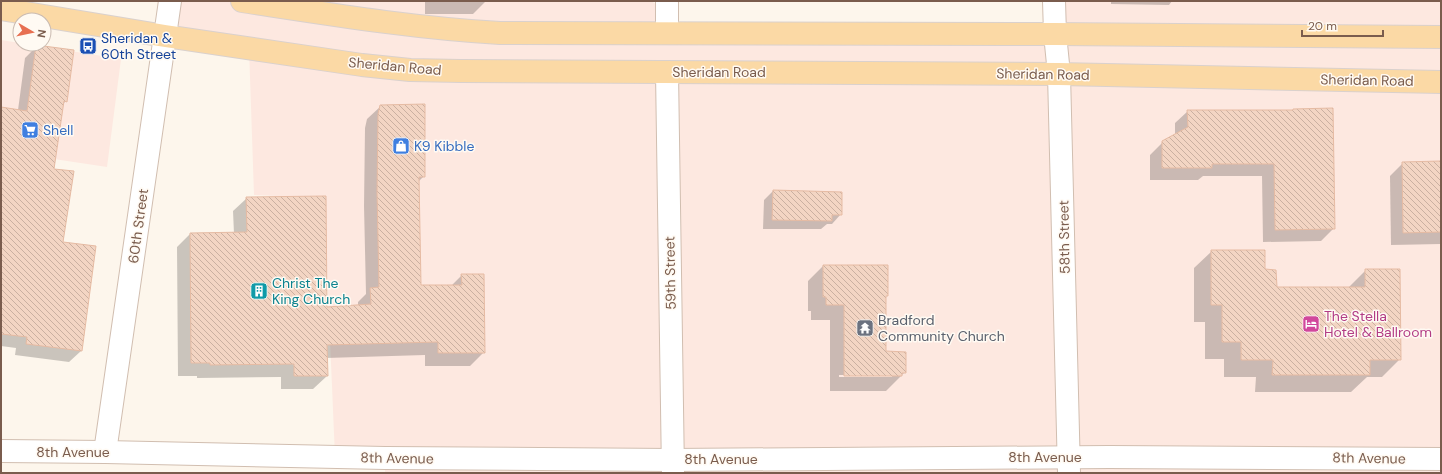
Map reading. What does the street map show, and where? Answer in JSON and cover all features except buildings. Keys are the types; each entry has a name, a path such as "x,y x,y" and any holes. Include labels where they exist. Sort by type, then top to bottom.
{"main road":[{"path":"242,1 451,30 500,33 1441,36"},
{"name":"Sheridan Road","path":"1,9 165,36 362,65 410,70 1059,74 1441,82"}],"street":[{"name":"60th Street","path":"105,452 170,1"},
{"path":"667,1 667,33"},
{"name":"58th Street","path":"1054,1 1055,34 1059,74 1069,465"},
{"name":"59th Street","path":"667,72 672,466"},
{"name":"8th Avenue","path":"1,451 105,452 385,466 1069,465 1441,459"}],"shaded area":[{"path":"171,1 651,1 667,11 667,32 1055,34 1054,1 1441,1 1441,473 385,473 385,458 335,457 324,198 254,195 249,48 165,36"},
{"path":"1,40 12,42 12,52 52,52 52,48 121,59 107,167 1,151"}],"place":[{"name":"Sheridan & 60th Street","path":"88,46"},
{"name":"Shell","path":"30,130"},
{"name":"K9 Kibble","path":"401,146"},
{"name":"Christ The King Church","path":"259,291"},
{"name":"The Stella Hotel & Ballroom","path":"1311,324"},
{"name":"Bradford Community Church","path":"865,328"}]}
